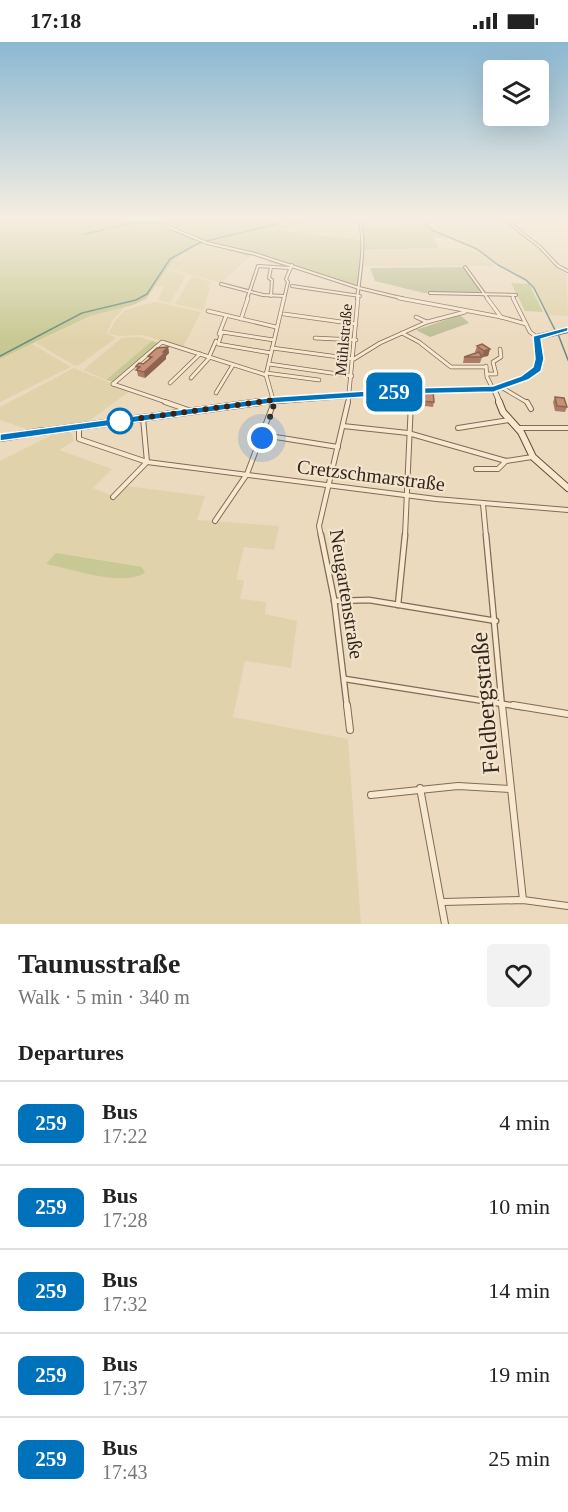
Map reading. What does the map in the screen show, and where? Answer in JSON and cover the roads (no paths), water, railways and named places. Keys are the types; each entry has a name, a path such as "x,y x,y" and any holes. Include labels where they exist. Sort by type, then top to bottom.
{"street":[{"path":"268,259 359,288 526,324"},
{"name":"Mühlstraße","path":"350,394 360,296 361,259"},
{"path":"552,259 568,271"},
{"path":"242,319 258,266 291,266"},
{"path":"215,521 247,474 273,409 274,400 266,374 291,266"},
{"path":"271,296 272,280 269,278 272,267"},
{"path":"465,267 501,317"},
{"path":"221,284 271,296 284,296"},
{"path":"292,286 360,296"},
{"path":"0,438 274,400 350,394 494,389 528,376 538,369 540,359 537,337 530,332 514,295 430,294"},
{"path":"208,311 276,327"},
{"path":"273,348 354,359 380,343 428,322 468,311"},
{"path":"284,314 356,324"},
{"path":"191,378 210,357 226,316"},
{"path":"416,317 428,322"},
{"path":"537,337 568,330"},
{"path":"271,353 218,344 222,332 274,340"},
{"path":"402,333 419,342 451,367 486,367 490,385 494,389 501,409 518,428 533,456 568,488"},
{"path":"315,338 356,340"},
{"path":"191,411 113,384 162,342 266,374 319,380"},
{"path":"487,374 496,374 493,362 501,357 500,349"},
{"path":"170,383 200,354"},
{"path":"269,364 352,376"},
{"path":"216,393 233,365"},
{"path":"501,387 527,401 531,409"},
{"path":"398,605 407,495 411,391"},
{"name":"Neugartenstraße","path":"350,394 319,526 334,601 350,730"},
{"path":"112,497 147,462 143,418"},
{"path":"458,428 509,420"},
{"path":"343,426 408,433 506,461 533,456"},
{"name":"Cretzschmarstraße","path":"79,427 79,439 147,462 483,504 568,510"},
{"path":"518,428 568,428"},
{"path":"264,435 338,447"},
{"path":"476,469 498,469 506,461"},
{"name":"Feldbergstraße","path":"483,504 523,900"},
{"path":"334,601 369,600 496,621"},
{"path":"345,679 568,714"},
{"path":"371,795 420,788 487,786 510,789"},
{"path":"420,788 443,902 445,924"},
{"path":"443,902 523,900 568,906"}],"waterway":[{"path":"0,356 82,313 136,300 147,294 170,259"},
{"path":"490,259 526,280 534,288 555,330"},
{"path":"558,334 568,360"}]}
